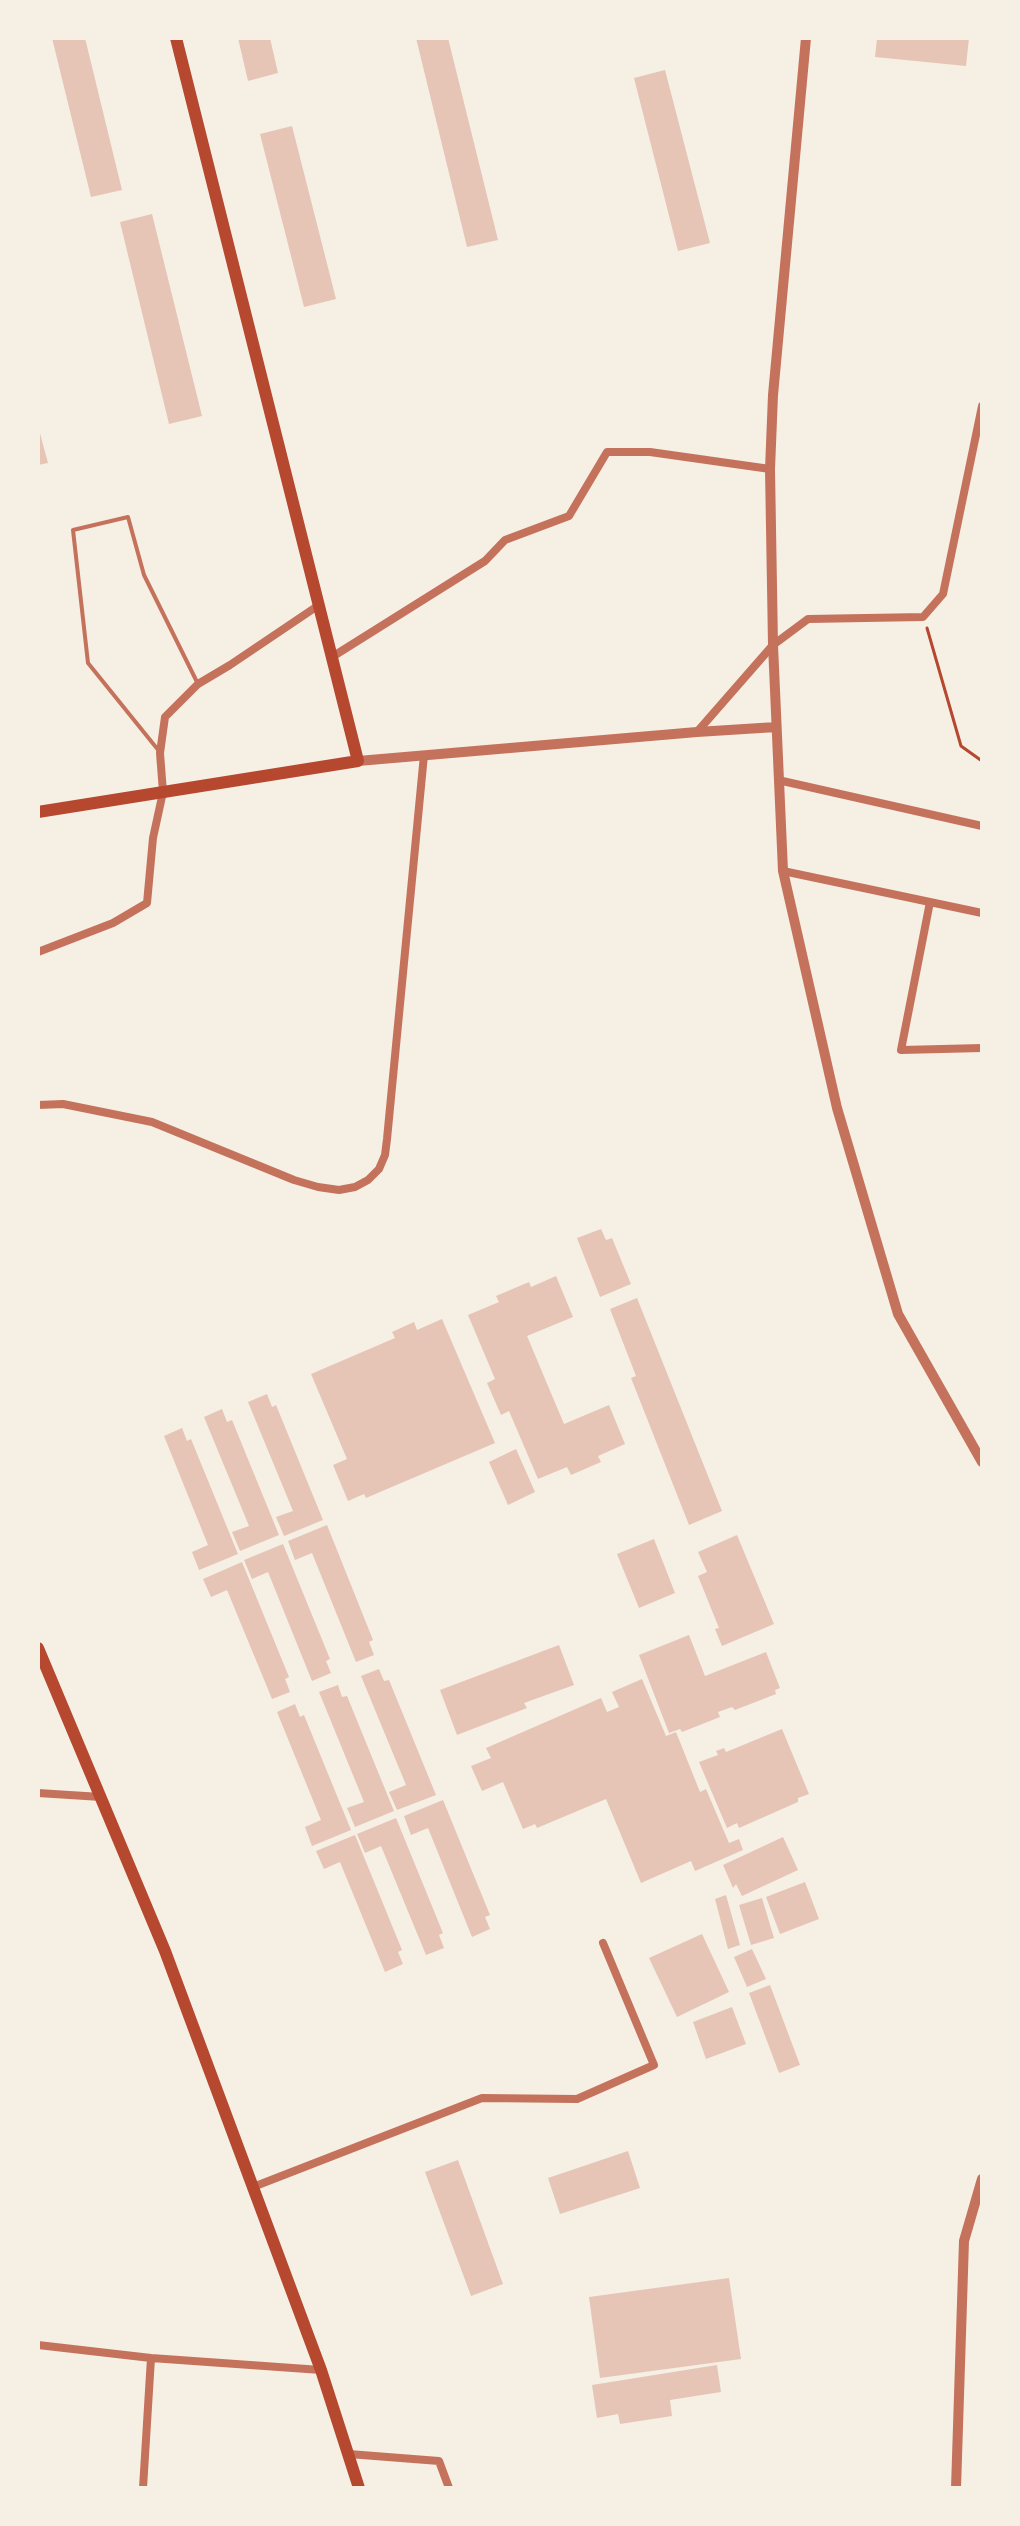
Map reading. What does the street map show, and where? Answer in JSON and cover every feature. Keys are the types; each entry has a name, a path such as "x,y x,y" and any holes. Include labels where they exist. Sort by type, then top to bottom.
{"main road":[{"path":"38,812 358,761 176,38"},
{"path":"38,1648 165,1951 321,2370 359,2488"}],"street":[{"path":"806,38 773,395 770,469 773,645 783,871 837,1108 898,1314 982,1462"},
{"path":"697,732 773,645 808,619 923,617 943,594 982,406"},
{"path":"332,657 485,561 505,540 569,516 607,452 650,452 770,469"},
{"path":"38,952 113,923 147,903 153,838 163,792 160,753 165,717 198,684 319,605"},
{"path":"358,761 776,727"},
{"path":"38,1105 63,1104 152,1122 318,1187 339,1190 368,1180 379,1169 385,1155 424,755"},
{"path":"778,780 982,826"},
{"path":"783,871 982,913"},
{"path":"930,902 901,1050 982,1048"},
{"path":"38,1793 101,1797"},
{"path":"253,2187 482,2098 577,2099 654,2065 603,1943"},
{"path":"956,2488 964,2241 982,2179"},
{"path":"38,2345 151,2358 321,2370"},
{"path":"143,2488 151,2358"},
{"path":"349,2454 439,2461 449,2488"}],"lane":[{"path":"160,753 88,663 73,530 128,517 144,575 198,684"}],"path":[{"path":"923,617 961,746 982,761"}],"building":[{"path":"52,38 85,38 122,190 91,197"},
{"path":"238,38 270,38 278,73 248,81"},
{"path":"416,38 448,38 498,240 467,247"},
{"path":"877,38 969,38 966,66 875,57"},
{"path":"665,70 710,243 678,251 634,78"},
{"path":"292,126 336,299 304,307 260,134"},
{"path":"152,214 202,416 169,424 120,222"},
{"path":"38,426 48,463 38,465"},
{"path":"601,1229 606,1240 612,1238 631,1284 600,1297 577,1238"},
{"path":"556,1276 573,1317 527,1336 564,1424 609,1405 625,1444 598,1456 601,1462 571,1475 567,1467 538,1479 509,1411 501,1415 487,1383 495,1379 468,1315 499,1302 496,1296 529,1282 531,1287"},
{"path":"637,1298 722,1511 689,1525 631,1378 636,1376 610,1309"},
{"path":"442,1319 495,1443 366,1498 364,1494 348,1501 333,1465 347,1459 311,1374 395,1338 392,1332 414,1322 417,1330"},
{"path":"267,1394 272,1407 276,1405 323,1520 284,1536 276,1517 293,1511 248,1402"},
{"path":"222,1409 227,1422 232,1420 279,1535 240,1551 232,1532 249,1526 204,1417"},
{"path":"182,1428 187,1441 191,1439 238,1554 199,1570 192,1552 208,1545 164,1436"},
{"path":"516,1449 535,1492 508,1505 489,1462"},
{"path":"327,1525 373,1640 369,1642 374,1655 356,1662 312,1553 295,1560 288,1541"},
{"path":"737,1535 774,1624 722,1646 715,1629 719,1628 698,1576 707,1572 698,1552"},
{"path":"654,1539 675,1593 639,1608 617,1554"},
{"path":"283,1544 330,1659 326,1661 331,1673 312,1681 268,1572 252,1579 244,1560"},
{"path":"242,1562 289,1677 285,1679 290,1692 272,1699 227,1590 211,1597 203,1579"},
{"path":"689,1635 705,1676 766,1652 780,1688 775,1690 776,1694 735,1710 732,1707 718,1712 720,1717 682,1732 680,1729 669,1733 639,1655"},
{"path":"559,1645 574,1685 524,1703 527,1708 457,1735 440,1690"},
{"path":"379,1669 384,1681 389,1680 436,1795 397,1810 389,1792 406,1785 361,1676"},
{"path":"642,1679 666,1736 676,1732 700,1792 706,1789 729,1843 739,1839 743,1850 695,1871 691,1861 641,1883 606,1799 537,1828 535,1824 523,1829 503,1782 482,1791 471,1766 491,1758 486,1748 601,1698 607,1712 619,1707 612,1692"},
{"path":"338,1685 342,1697 347,1696 394,1811 355,1827 347,1808 364,1802 319,1692"},
{"path":"295,1704 300,1717 304,1715 351,1830 312,1846 305,1827 321,1820 277,1712"},
{"path":"782,1729 809,1794 739,1828 737,1823 727,1828 699,1762 718,1755 716,1751 724,1748 726,1752"},
{"path":"443,1800 490,1915 485,1917 490,1929 472,1937 428,1828 411,1835 404,1816"},
{"path":"396,1818 443,1933 439,1935 444,1948 426,1955 381,1846 365,1853 357,1834"},
{"path":"355,1835 402,1950 398,1952 403,1964 385,1972 340,1862 324,1869 316,1851"},
{"path":"783,1837 798,1870 742,1896 736,1884 733,1888 723,1865"},
{"path":"805,1882 819,1919 780,1934 766,1897"},
{"path":"726,1895 740,1945 728,1949 715,1899"},
{"path":"762,1898 774,1938 751,1945 739,1905"},
{"path":"702,1934 729,1992 677,2017 649,1958"},
{"path":"752,1949 766,1979 747,1987 734,1957"},
{"path":"770,1985 800,2065 779,2073 749,1993"},
{"path":"732,2007 746,2044 706,2059 693,2022"},
{"path":"628,2151 640,2188 560,2214 548,2178"},
{"path":"458,2160 503,2284 471,2296 425,2172"},
{"path":"729,2278 741,2359 600,2378 589,2297"},
{"path":"717,2365 721,2392 670,2400 672,2416 620,2424 618,2414 597,2418 592,2385"}]}
